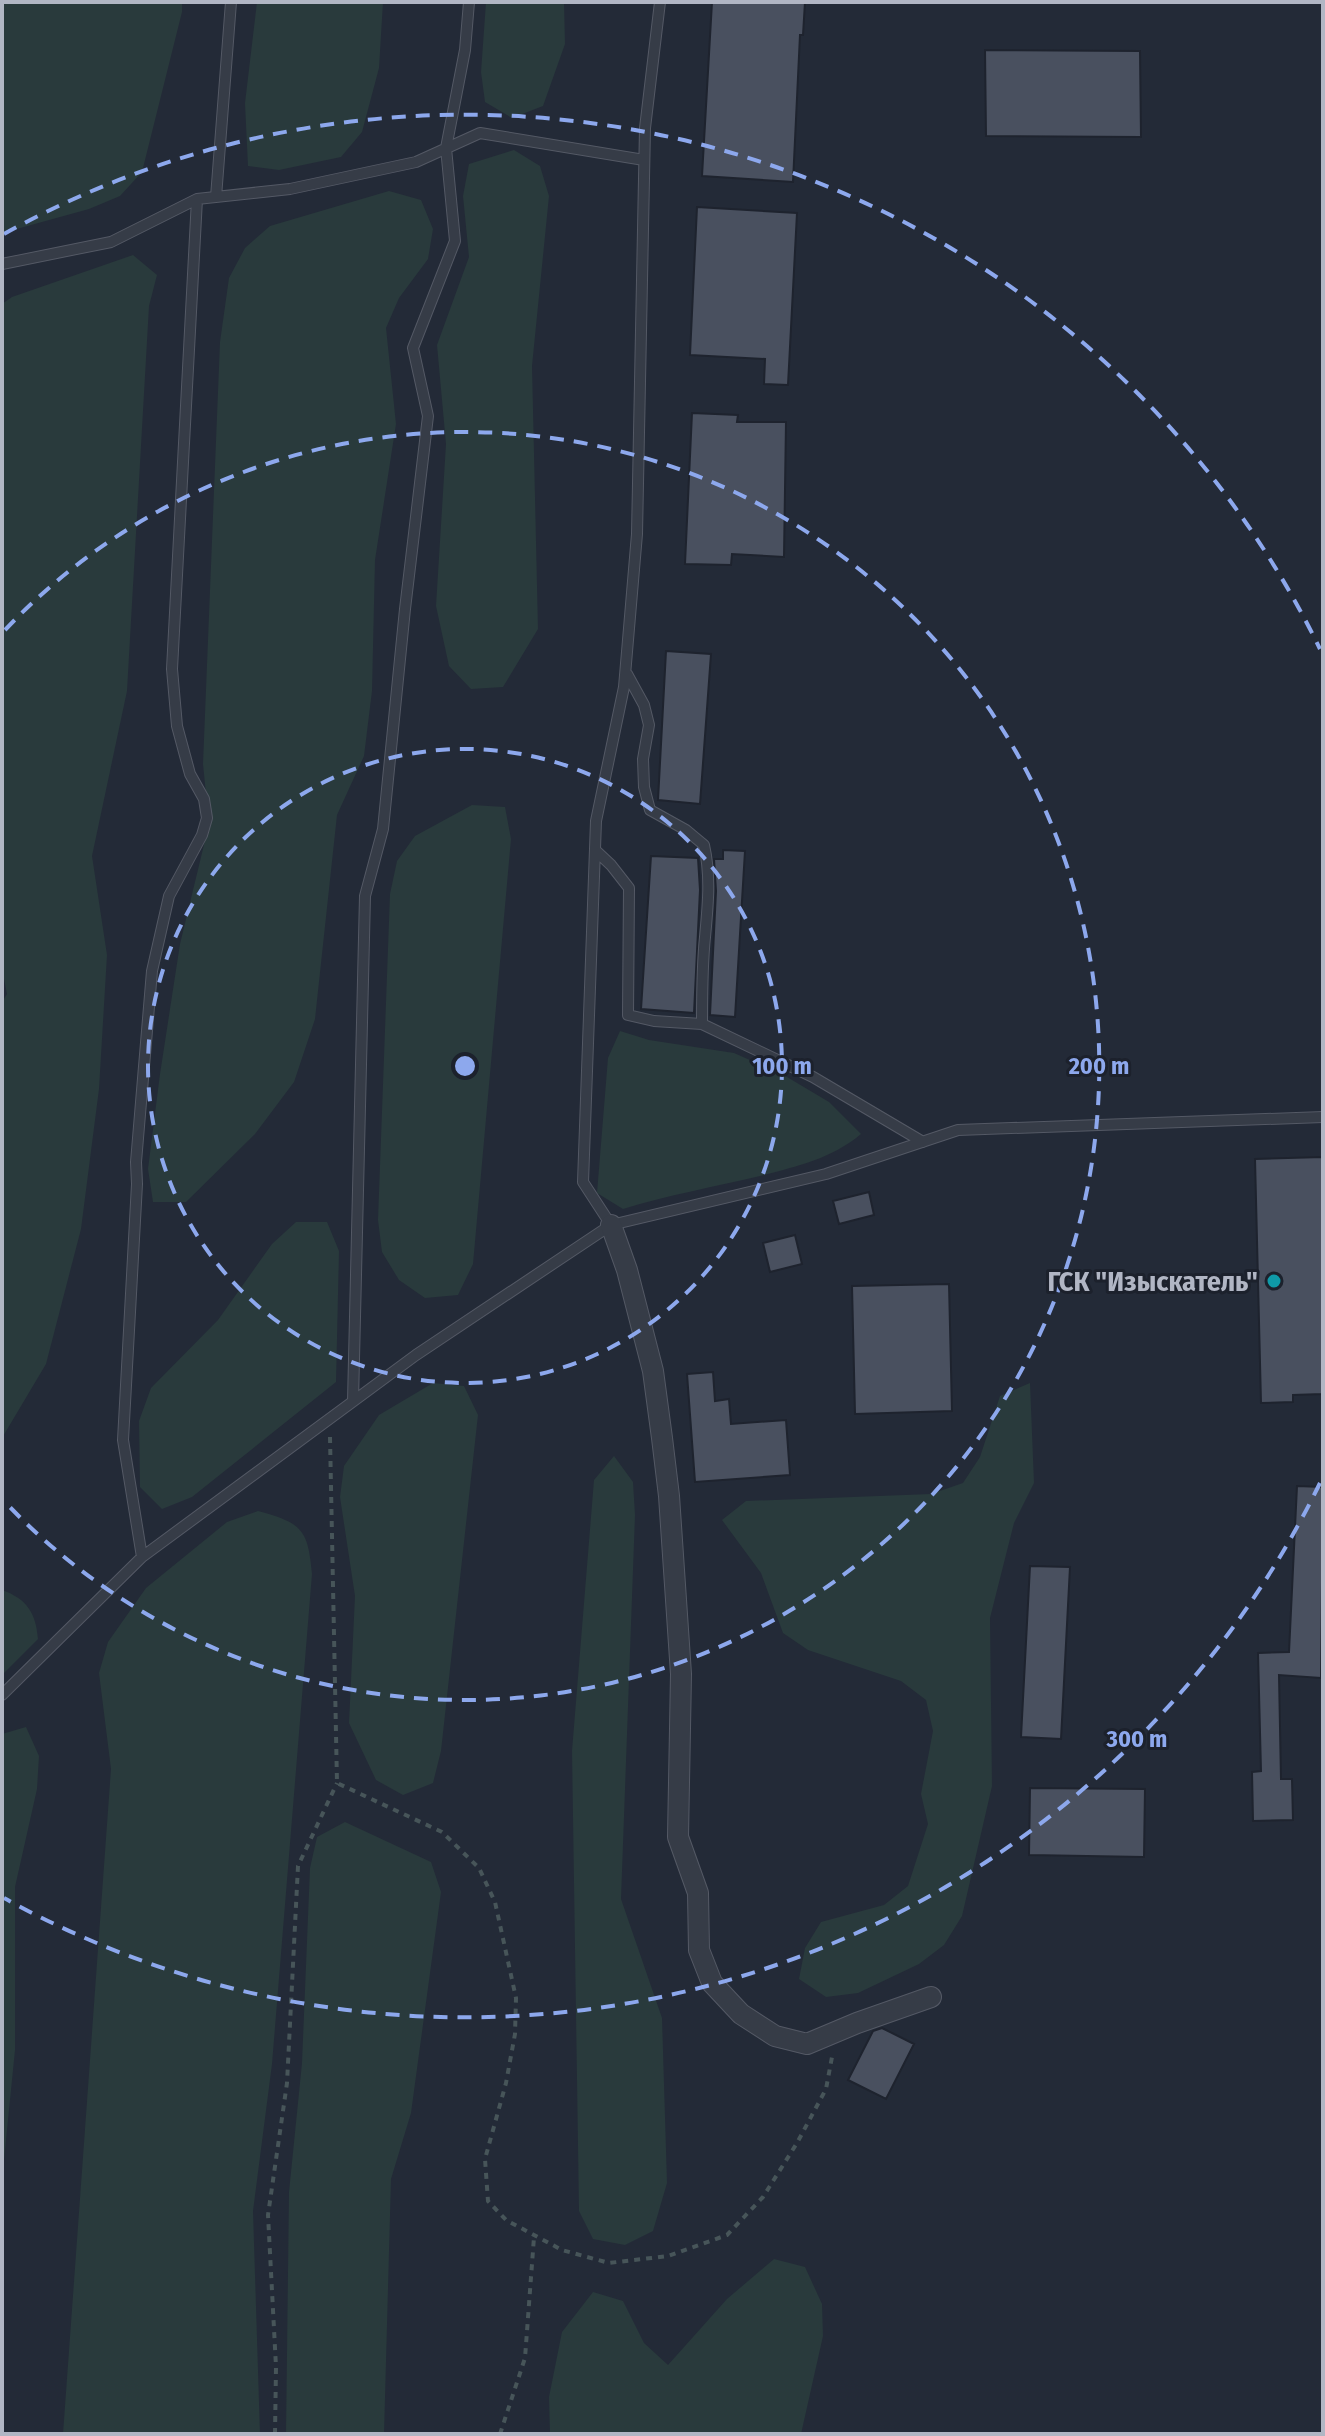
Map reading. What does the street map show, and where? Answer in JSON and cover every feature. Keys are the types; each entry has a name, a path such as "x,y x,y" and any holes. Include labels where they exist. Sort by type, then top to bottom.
{"street":[{"path":"611,1225 627,1270 653,1371 662,1438 681,1674 678,1837 698,1893 699,1950 712,1983 741,2014 775,2036 807,2044 931,1997"}],"lane":[{"path":"216,197 231,2"},
{"path":"353,1401 365,896 383,829 428,416 413,348 455,241 446,148 465,50 469,2"},
{"path":"611,1225 583,1182 596,821 626,672 637,534 645,128 660,2"},
{"path":"2,264 111,242 197,199 290,189 416,162 480,133 644,160"},
{"path":"142,1557 123,1440 136,1162 149,1003 152,971 169,896 202,835 207,818 204,799 190,774 177,726 172,669 197,199"},
{"path":"626,672 644,705 649,725 643,759 644,787 650,810 686,830 704,845 708,863 702,1024"},
{"path":"595,850 629,888 628,1015 654,1021 702,1024 813,1077 923,1142"},
{"path":"2,1695 142,1557 416,1355 611,1225 826,1174 958,1130 1323,1117"}],"path":[{"path":"275,2434 276,2367 268,2215 287,2083 298,1866 337,1783 329,1419"},
{"path":"337,1783 442,1832 479,1868 495,1902 516,1998 515,2034 506,2083 485,2159 488,2201 506,2220 562,2250 609,2263 668,2256 727,2235 763,2197 797,2143 826,2089 837,2032"},
{"path":"500,2434 525,2358 534,2236"}],"shaded area":[{"path":"2,2 182,2 182,12 142,172 120,196 89,209 2,233"},
{"path":"257,2 383,2 379,68 362,132 341,157 279,170 248,166 245,103"},
{"path":"486,2 564,2 565,44 543,106 512,118 485,102 481,72"},
{"path":"514,150 540,166 549,196 532,366 538,629 503,687 471,689 449,666 436,606 446,444 437,345 469,257 463,196 469,164"},
{"path":"389,191 421,200 433,229 428,259 399,298 386,328 396,424 375,560 372,691 364,756 337,815 315,1019 294,1082 255,1134 186,1202 153,1202 148,1169 160,1074 180,944 209,824 203,764 220,342 229,278 245,248 270,226"},
{"path":"133,255 157,275 149,306 127,691 92,856 107,955 99,1089 81,1229 46,1364 2,1438 2,1002 7,994 2,969 2,304 12,297"},
{"path":"472,805 505,807 511,839 473,1264 458,1295 425,1298 399,1280 382,1252 378,1220 390,894 397,861 415,836"},
{"path":"620,1031 649,1040 734,1053 782,1074 829,1102 861,1134 838,1150 801,1165 623,1209 597,1193 608,1058"},
{"path":"296,1222 327,1222 339,1251 336,1382 192,1497 162,1509 140,1487 139,1421 151,1388 218,1320 272,1244"},
{"path":"433,1383 464,1386 478,1415 441,1751 433,1783 403,1795 376,1780 349,1723 355,1596 340,1497 344,1466 379,1415"},
{"path":"1030,1383 1034,1483 1014,1523 990,1618 992,1786 962,1916 944,1945 919,1964 858,1993 826,1997 799,1979 805,1948 821,1922 884,1905 908,1886 928,1824 921,1794 933,1731 926,1700 901,1681 808,1650 783,1633 761,1573 722,1520 746,1501 931,1494 963,1483 980,1457 1000,1396"},
{"path":"614,1456 633,1482 635,1515 621,1899 662,2018 667,2183 653,2231 625,2245 593,2239 579,2211 572,1751 594,1480"},
{"path":"258,1511 293,1524 300,1530 308,1547 312,1574 272,2064 253,2211 260,2434 63,2434 111,1769 99,1673 108,1642 146,1588 227,1522"},
{"path":"2,1590 29,1608 38,1639 2,1675"},
{"path":"26,1727 39,1756 37,1789 15,1887 15,2050 2,2180 2,1734"},
{"path":"345,1822 431,1862 441,1892 411,2113 391,2179 384,2434 286,2434 289,2192 302,2063 310,1868 317,1837"},
{"path":"774,2259 805,2267 822,2304 823,2336 801,2434 550,2434 549,2397 562,2332 593,2292 623,2301 644,2343 668,2365 727,2299"}],"building":[{"path":"712,2 805,2 803,35 800,35 793,182 702,176"},
{"path":"985,50 1140,51 1141,137 986,136"},
{"path":"697,207 797,213 788,385 764,384 765,359 690,355"},
{"path":"692,413 738,415 737,422 786,422 784,557 732,554 731,565 685,564"},
{"path":"666,651 711,654 700,804 658,800"},
{"path":"723,850 745,851 735,1017 710,1015 716,891 714,859 723,859"},
{"path":"651,856 698,858 700,890 694,1013 641,1009"},
{"path":"1323,1157 1323,1394 1293,1395 1293,1402 1261,1403 1255,1159"},
{"path":"869,1192 874,1215 839,1224 833,1201"},
{"path":"795,1235 802,1264 770,1272 763,1243"},
{"path":"949,1284 952,1411 855,1414 852,1286"},
{"path":"713,1372 715,1401 729,1399 731,1424 786,1420 790,1475 695,1482 687,1374"},
{"path":"1297,1486 1323,1487 1321,1678 1279,1675 1281,1779 1292,1779 1293,1820 1253,1821 1252,1772 1261,1771 1258,1653 1289,1652"},
{"path":"1030,1566 1070,1567 1061,1739 1021,1737"},
{"path":"1030,1788 1145,1789 1144,1857 1029,1855"},
{"path":"882,2028 914,2044 886,2099 848,2080 873,2031"}],"place":[{"name":"ГСК \"Изыскатель\"","path":"1274,1281"}]}
